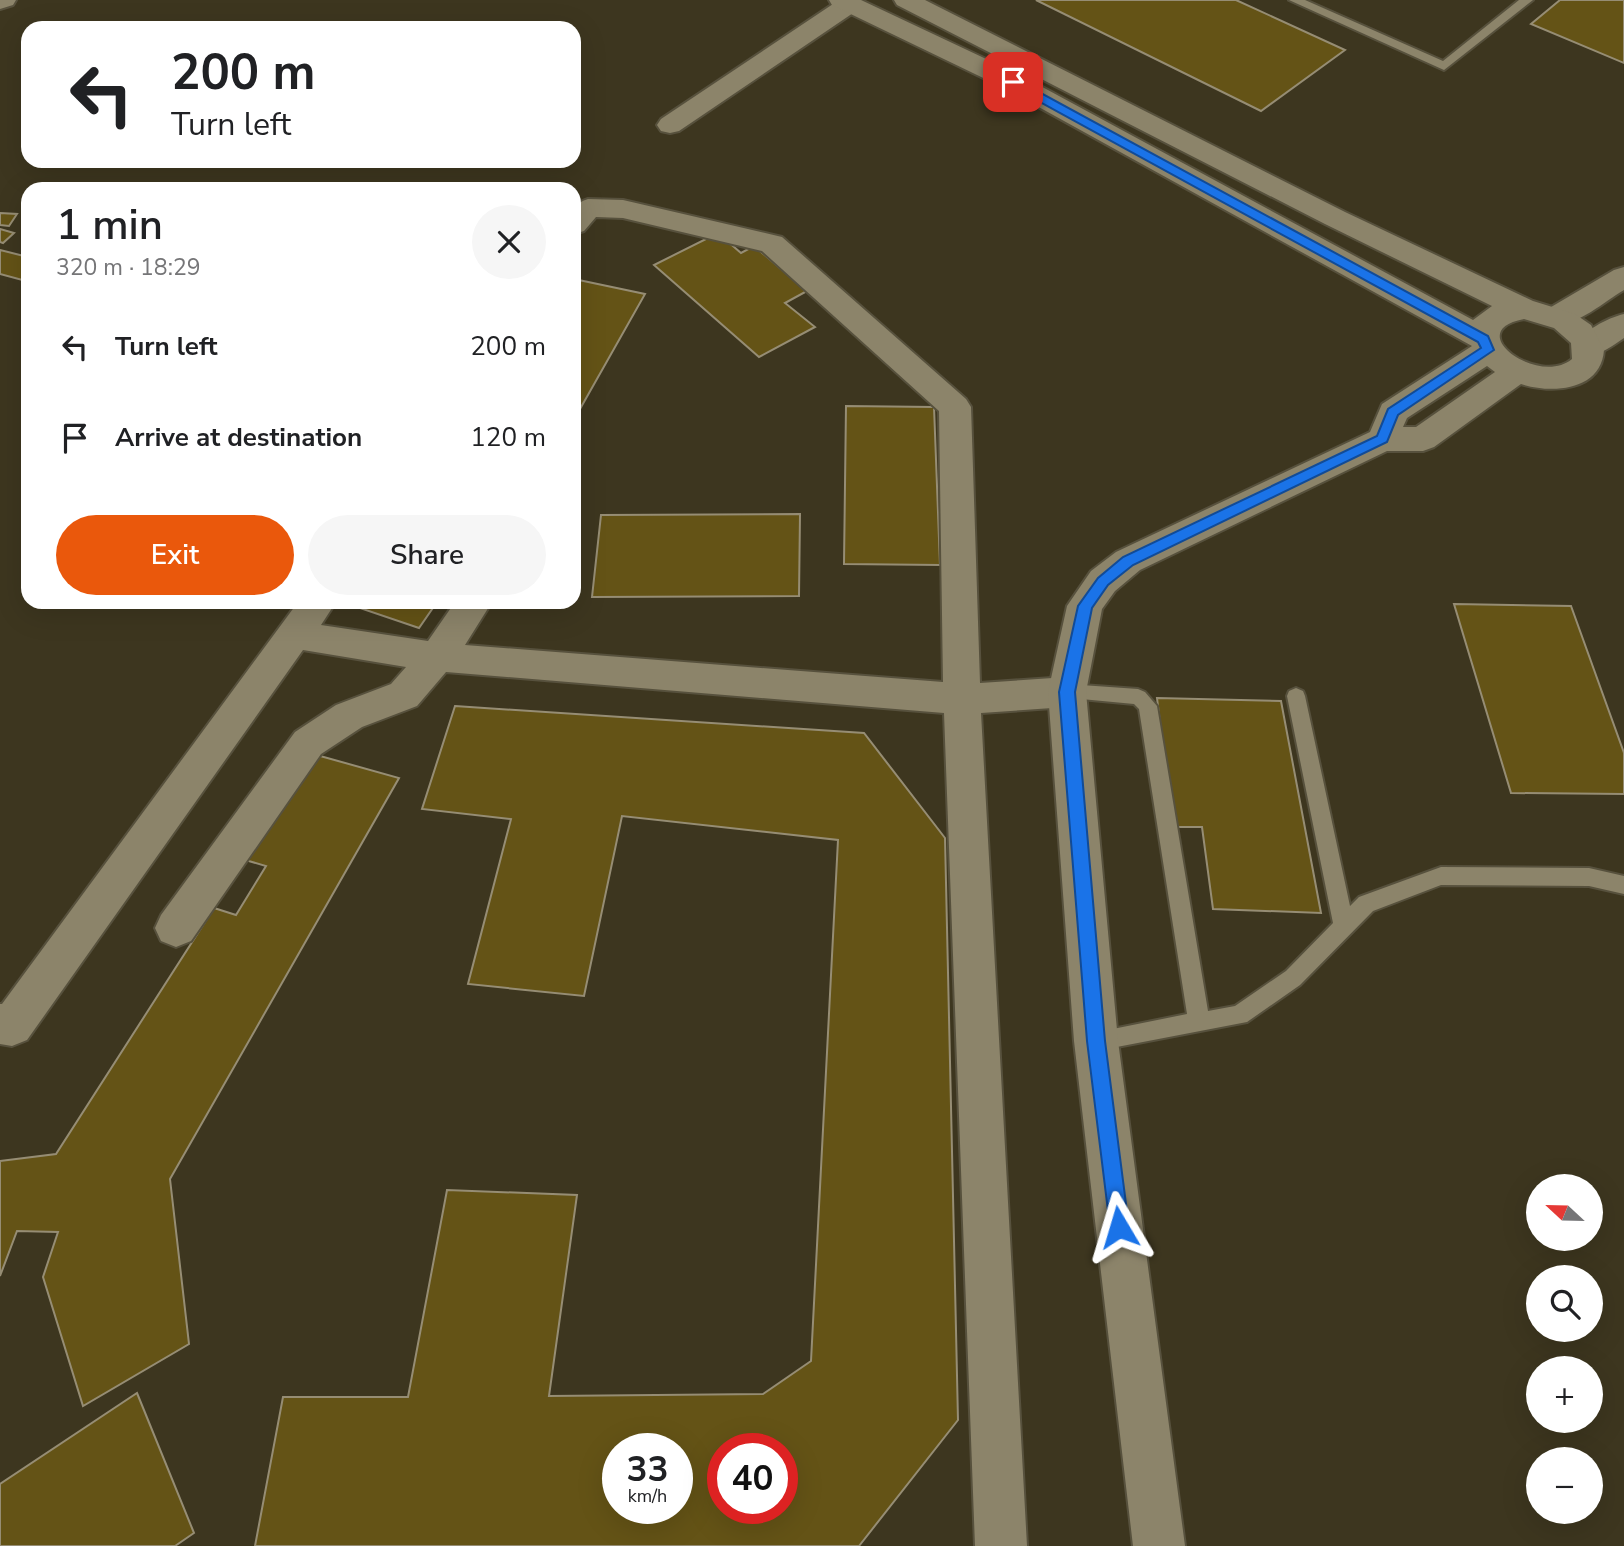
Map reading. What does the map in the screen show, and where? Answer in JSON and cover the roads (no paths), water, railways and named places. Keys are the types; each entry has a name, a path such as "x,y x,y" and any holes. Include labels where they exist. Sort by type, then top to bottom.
{"street":[{"path":"670,125 845,2 1013,82 1486,345 1505,366 1517,372 1533,377 1565,378 1586,366 1590,357 1582,335 1557,317 1524,309 1335,218 906,0"},
{"path":"581,216 588,208 623,209 772,244 955,407 962,699 1001,1546"},
{"path":"1557,317 1624,277"},
{"path":"1486,345 1484,329 1489,321 1497,314 1524,309"},
{"path":"1588,346 1624,324"},
{"path":"1383,439 1393,412 1486,345"},
{"path":"1159,1546 1096,1041 1067,692 1085,606 1103,582 1128,561 1383,439 1423,439 1517,372"},
{"path":"0,1024 12,1026 313,609"},
{"path":"176,928 308,743 349,716 404,695 437,657 469,609"},
{"path":"296,635 437,657 962,699 1067,692"}],"lane":[{"path":"1295,0 1444,66 1527,0"},
{"path":"1067,692 1138,697 1148,706 1199,1023"},
{"path":"1296,696 1344,926"},
{"path":"1096,1041 1239,1015 1293,978 1366,904 1441,876 1589,877 1624,886"}]}
